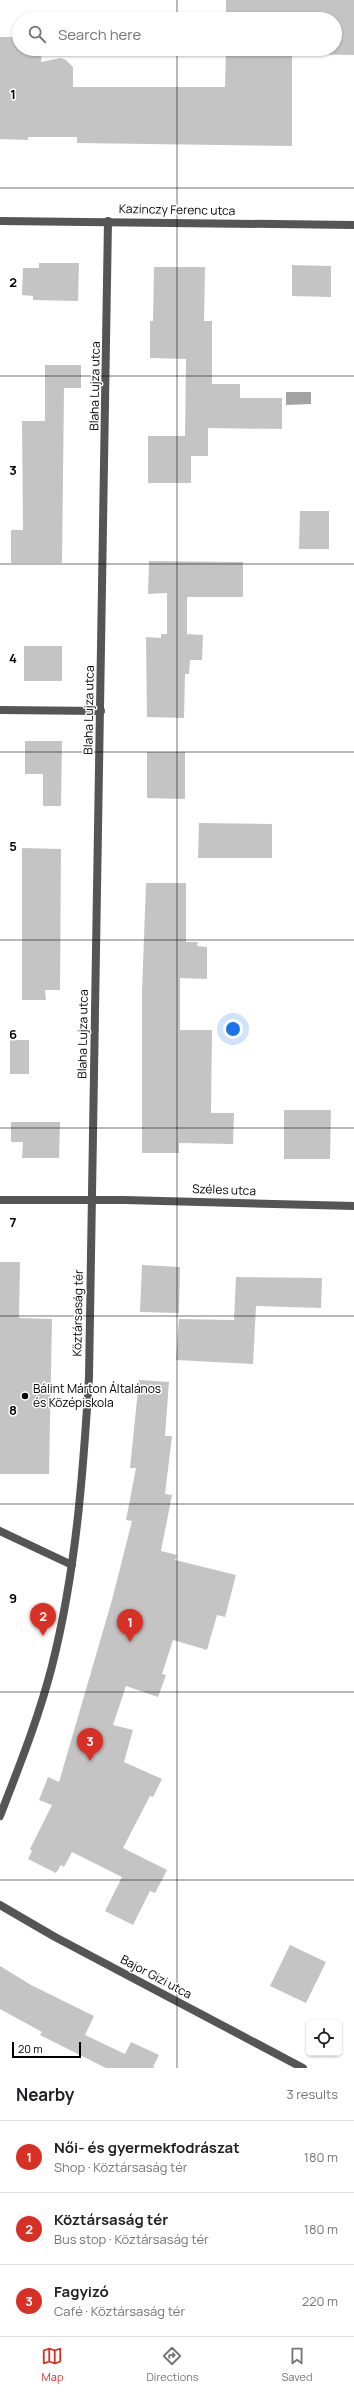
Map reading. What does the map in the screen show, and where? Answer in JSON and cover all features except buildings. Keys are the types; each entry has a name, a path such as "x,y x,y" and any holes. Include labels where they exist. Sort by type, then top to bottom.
{"street":[{"name":"Kazinczy Ferenc utca","path":"0,221 108,221 354,225"},
{"name":"Blaha Lujza utca","path":"92,1200 108,221"},
{"path":"0,710 101,711"},
{"path":"0,1200 92,1200"},
{"name":"Széles utca","path":"92,1200 354,1206"},
{"name":"Köztársaság tér","path":"0,1816 30,1738 52,1666 72,1565 82,1477 88,1385 92,1200"},
{"path":"0,1531 72,1565"},
{"name":"Bajor Gizi utca","path":"0,1905 55,1937 303,2068"}],"shaded area":[{"path":"286,392 311,392 311,404 286,405"}],"place":[{"name":"Bálint Márton Általános és Középiskola","path":"25,1396"},
{"name":"Köztársaság tér","path":"43,1636"},
{"name":"Női- és gyermekfodrászat","path":"130,1642"},
{"name":"Fagyizó","path":"90,1761"}]}
